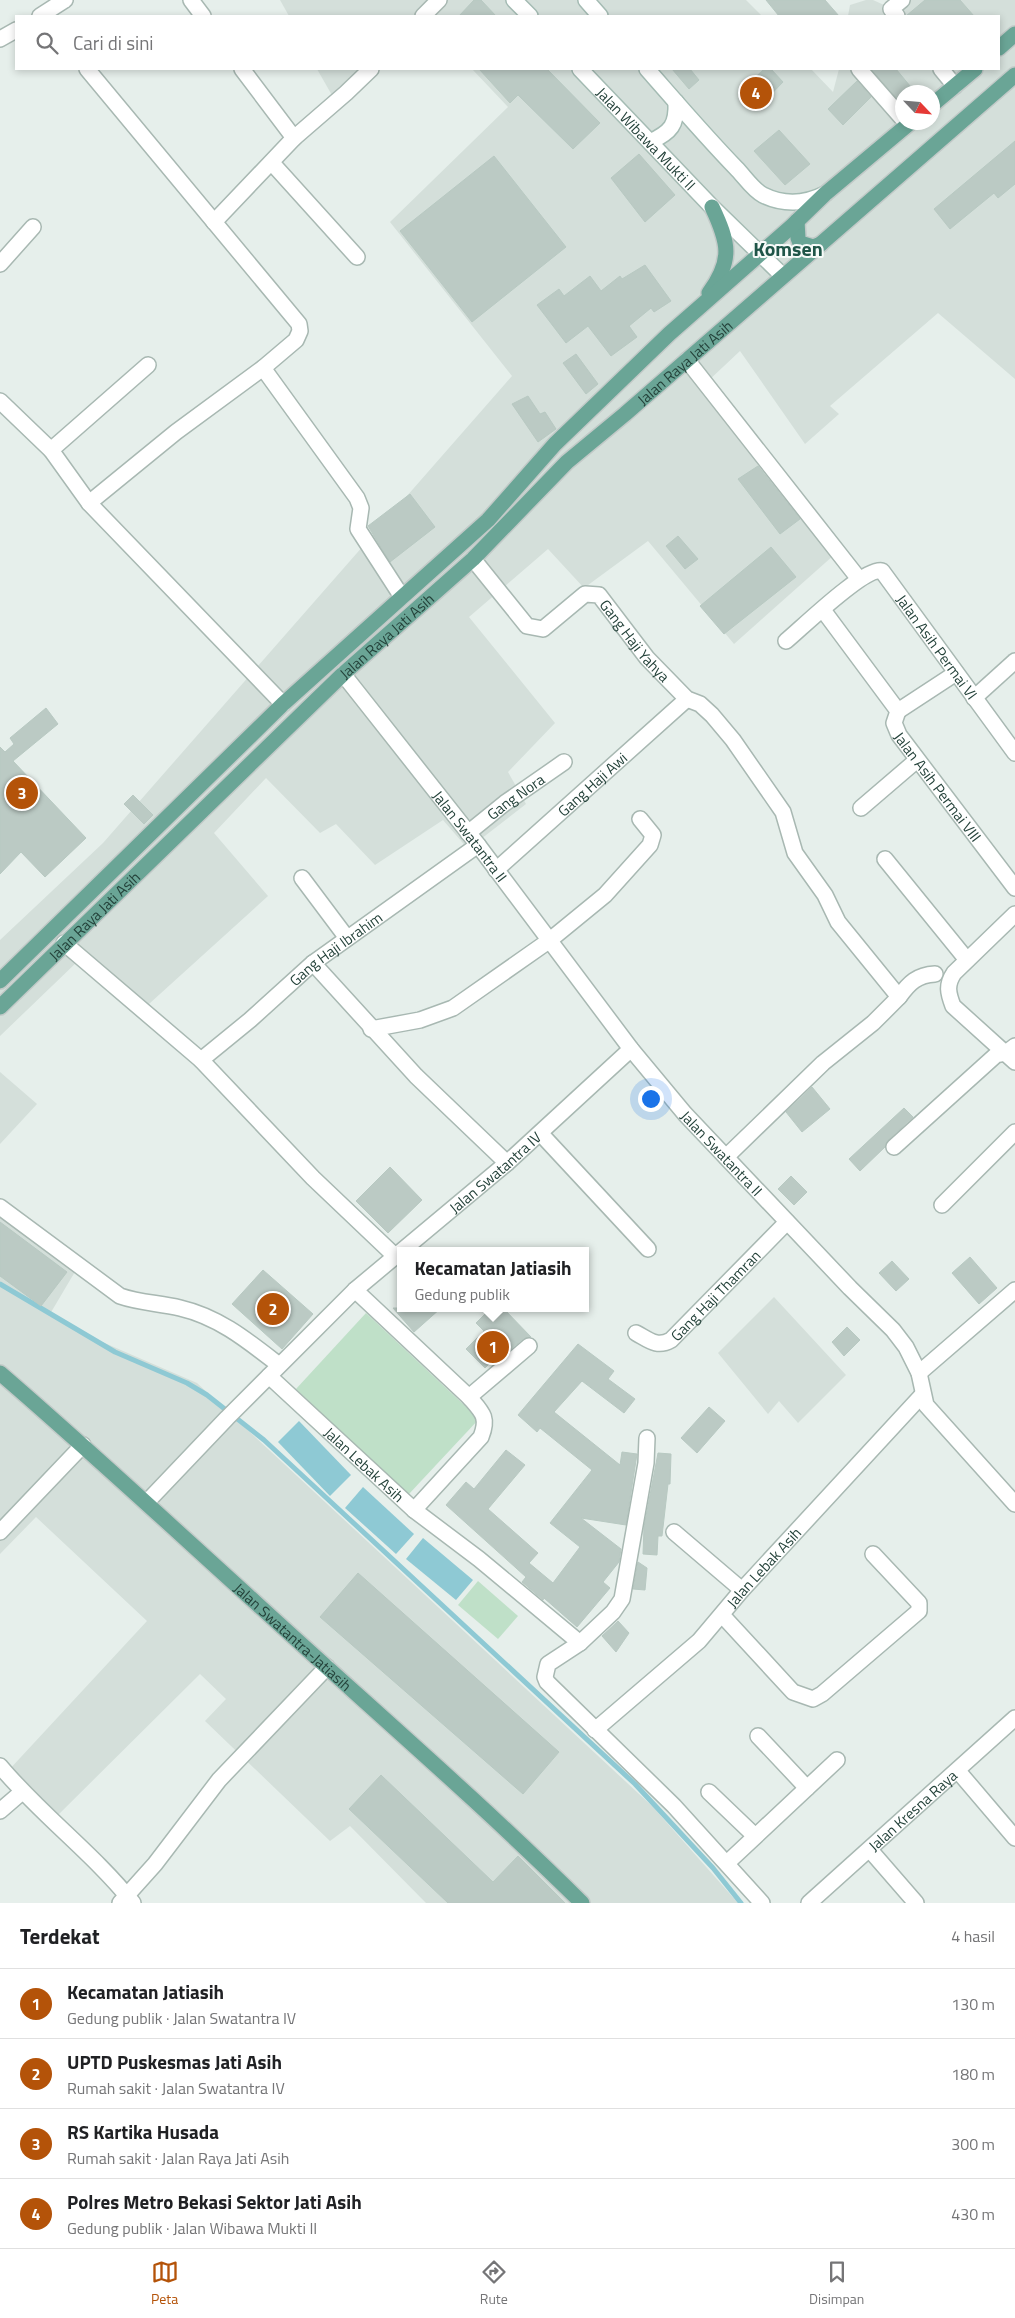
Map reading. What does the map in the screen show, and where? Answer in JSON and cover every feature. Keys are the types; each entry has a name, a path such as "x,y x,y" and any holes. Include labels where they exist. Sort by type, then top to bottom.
{"main road":[{"path":"1000,47 1015,34"},
{"path":"940,98 974,70"},
{"name":"Jalan Raya Jati Asih","path":"0,1007 343,674 473,559 567,462 1015,75"},
{"name":"Jalan Raya Jati Asih","path":"3,973 283,704 445,561 488,520 556,444 669,334 898,130"},
{"path":"694,312 719,280 726,258 725,234 712,207"},
{"path":"797,221 800,243 813,248 821,244"},
{"name":"Jalan Swatantra-Jatiasih","path":"0,1373 147,1502 522,1844 582,1903"}],"street":[{"path":"44,15 65,0"},
{"path":"191,0 202,15"},
{"path":"424,15 439,0"},
{"path":"514,0 529,15"},
{"path":"586,0 599,15"},
{"path":"896,15 891,10 902,0"},
{"path":"0,40 15,31"},
{"path":"88,70 299,324 300,331 296,340 263,368 176,432 89,503"},
{"path":"243,70 294,138"},
{"path":"214,222 294,138 346,94 370,70"},
{"name":"Jalan Wibawa Mukti II","path":"581,70 712,207 760,254"},
{"path":"648,70 760,194 776,200 797,202 813,200 825,194"},
{"path":"860,70 895,109"},
{"path":"942,70 955,86"},
{"path":"650,142 663,136 674,126 677,115 676,102"},
{"path":"272,163 357,257"},
{"path":"0,264 33,227"},
{"path":"760,254 783,276"},
{"path":"686,360 859,579 786,641"},
{"path":"51,450 148,365"},
{"path":"263,368 357,498 361,508 358,529 402,597"},
{"path":"0,401 51,450 89,503 283,704"},
{"name":"Gang Haji Yahya","path":"473,559 527,626 543,629 585,594 599,594 647,658 687,698"},
{"name":"Jalan Asih Permai VI","path":"859,579 873,571 882,571 974,698 1015,661"},
{"name":"Jalan Asih Permai VIII","path":"823,610 898,710 894,723 898,735 1015,888"},
{"path":"898,710 956,673"},
{"name":"Jalan Swatantra II","path":"343,674 473,839 631,1049 685,1114 893,1330 906,1346 919,1373 926,1405 1015,1504"},
{"path":"687,698 700,704 708,711 733,740 786,818 789,836 795,852 825,895 838,922 899,997"},
{"name":"Gang Haji Awi","path":"496,870 687,698"},
{"path":"974,698 1013,747"},
{"path":"861,808 917,760"},
{"name":"Gang Nora","path":"473,839 505,803 564,762"},
{"path":"370,1029 420,1020 453,1008 550,940 604,895 650,845 652,835 640,819"},
{"name":"Gang Haji Ibrahim","path":"200,1060 250,1020 313,963 473,839"},
{"path":"885,859 967,960"},
{"path":"302,878 347,938"},
{"path":"1012,1054 953,1006 950,1000 948,982 967,960 1015,914"},
{"path":"64,943 200,1060 313,1178 394,1256"},
{"path":"313,963 370,1029 507,1163"},
{"path":"726,1158 823,1063 872,1023 899,997 915,978 935,974"},
{"name":"Jalan Swatantra IV","path":"405,1247 541,1134 631,1049"},
{"path":"894,1147 996,1055 1012,1054"},
{"path":"942,1205 1015,1132"},
{"path":"541,1134 648,1249"},
{"name":"Jalan Lebak Asih","path":"0,1207 120,1296 137,1302 180,1308 202,1315 236,1332 414,1510 479,1559 580,1643"},
{"name":"Gang Haji Thamran","path":"636,1333 656,1344 664,1344 671,1340 787,1222"},
{"name":"Jalan Swatantra IV","path":"147,1502 227,1418 355,1290 397,1254"},
{"path":"355,1290 469,1397 484,1415 486,1426 481,1437 414,1510"},
{"path":"919,1373 1015,1290"},
{"path":"469,1397 529,1346"},
{"name":"Jalan Lebak Asih","path":"595,1730 698,1641 742,1590 923,1394"},
{"path":"647,1438 646,1463 622,1599 613,1612 580,1643 548,1664 545,1677 547,1682 674,1806 762,1903"},
{"path":"0,1532 83,1445"},
{"path":"674,1532 742,1590"},
{"path":"722,1615 794,1692 813,1699 822,1694 919,1611 919,1603 873,1554"},
{"path":"0,1766 22,1792 106,1872 127,1901 220,1780 327,1667"},
{"name":"Jalan Kresna Raya","path":"809,1903 1015,1718"},
{"path":"758,1736 807,1788"},
{"path":"727,1863 837,1760"},
{"path":"958,1771 1015,1838"},
{"path":"0,1811 22,1792"},
{"path":"709,1792 754,1836"},
{"path":"870,1850 916,1903"}],"shaded area":[{"path":"280,0 746,0 761,15 288,15"},
{"path":"866,0 873,0 884,5 889,0 1015,0 1015,379 938,313 830,406 839,414 805,444 740,351 707,382 834,555 734,644 648,541 584,588 548,549 469,617 555,723 508,772 526,804 468,849 443,820 375,865 336,824 320,833 266,778 214,833 268,896 139,1013 78,961 0,1036 0,940 103,843 512,376 390,222 508,107 473,70 812,70 833,92 839,70 1000,70 1000,15 848,15 850,5"},
{"path":"318,70 362,70 333,97"},
{"path":"0,1072 37,1104 0,1144"},
{"path":"0,1213 76,1270 50,1314 100,1341 197,1383 653,1807 738,1903 426,1903 350,1826 330,1841 205,1721 226,1699 200,1674 53,1820 8,1771 147,1621 36,1517 0,1554"},
{"path":"774,1297 846,1375 798,1423 779,1401 768,1414 718,1353"}],"green space":[{"path":"366,1313 479,1419 408,1495 296,1389"},
{"path":"478,1581 518,1616 498,1639 458,1605"}],"water":[{"path":"299,1421 351,1475 330,1496 278,1442"},
{"path":"363,1487 414,1534 396,1554 345,1508"},
{"path":"423,1538 473,1580 456,1600 406,1559"}],"building":[{"path":"474,0 481,0 495,15 460,15"},
{"path":"766,0 825,0 838,15 778,15"},
{"path":"925,0 960,0 973,15 907,15"},
{"path":"480,70 548,70 600,123 573,149 518,95 510,103"},
{"path":"673,70 691,70 699,80 689,89"},
{"path":"763,70 772,70 783,82 755,111 738,94"},
{"path":"872,70 897,70 909,85 895,85 895,96"},
{"path":"857,81 871,97 843,125 828,109"},
{"path":"779,130 810,164 785,185 754,151"},
{"path":"1015,141 1015,184 998,198 994,193 950,229 934,209"},
{"path":"639,154 675,195 645,222 611,178"},
{"path":"494,156 566,247 472,322 400,231"},
{"path":"645,265 671,301 654,312 651,308 629,326 637,337 611,356 588,326 566,343 537,305 559,289 564,296 590,276 601,291 620,276 622,279"},
{"path":"576,354 598,384 586,394 563,363"},
{"path":"528,396 540,414 545,412 556,429 538,442 512,404"},
{"path":"758,466 800,519 780,534 738,479"},
{"path":"410,494 435,527 390,562 368,526"},
{"path":"678,536 698,559 685,569 666,546"},
{"path":"771,547 796,577 724,634 700,606"},
{"path":"46,708 58,724 13,761 86,838 45,877 21,852 0,874 0,747 5,752 14,744 10,738"},
{"path":"133,795 153,815 144,824 124,804"},
{"path":"812,1087 830,1109 802,1132 786,1112"},
{"path":"904,1108 913,1117 888,1140 885,1147 860,1171 849,1159"},
{"path":"390,1167 422,1200 388,1233 356,1201"},
{"path":"791,1176 807,1192 794,1205 778,1189"},
{"path":"0,1222 67,1272 41,1306 0,1276"},
{"path":"970,1257 997,1288 979,1304 952,1273"},
{"path":"892,1261 909,1279 896,1291 879,1273"},
{"path":"263,1270 313,1314 282,1349 232,1304"},
{"path":"393,1308 397,1308 397,1312 436,1312 414,1332"},
{"path":"487,1312 507,1312 531,1337 523,1339 506,1353 503,1350 485,1368 466,1349 484,1331 476,1323"},
{"path":"847,1327 860,1340 844,1356 832,1342"},
{"path":"578,1344 614,1371 608,1379 635,1399 624,1413 582,1381 554,1412 620,1465 622,1452 637,1454 626,1525 581,1518 621,1549 619,1562 603,1582 610,1588 577,1627 544,1598 543,1600 522,1582 526,1577 446,1505 466,1482 474,1489 506,1450 525,1465 488,1509 538,1553 529,1563 553,1583 580,1547 550,1523 592,1470 540,1428 537,1432 518,1415"},
{"path":"709,1407 725,1421 697,1453 681,1438"},
{"path":"658,1453 671,1454 670,1484 668,1484 662,1536 658,1536 657,1555 643,1554 644,1527"},
{"path":"638,1562 647,1568 645,1590 633,1589"},
{"path":"358,1573 559,1752 523,1794 320,1617"},
{"path":"618,1621 629,1633 616,1652 602,1636"},
{"path":"381,1775 493,1882 518,1856 565,1903 448,1903 349,1809"}],"waterway":[{"path":"0,1284 115,1352 187,1383 207,1395 264,1440 635,1784 713,1868 741,1903"}],"place":[{"name":"Polres Metro Bekasi Sektor Jati Asih","path":"756,93"},
{"name":"RS Kartika Husada","path":"22,793"},
{"name":"UPTD Puskesmas Jati Asih","path":"273,1309"},
{"name":"Kecamatan Jatiasih","path":"493,1347"}],"district":[{"name":"Komsen","path":"788,248"}]}
